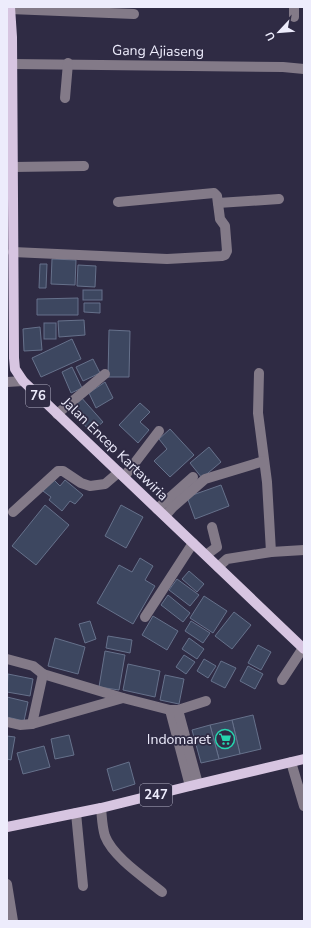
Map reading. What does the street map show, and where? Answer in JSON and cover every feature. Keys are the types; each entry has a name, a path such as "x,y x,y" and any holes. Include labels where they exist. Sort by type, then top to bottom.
{"main road":[{"name":"Jalan Encep Kartawiria","path":"10,8 9,37 12,64 10,134 13,167 13,252 10,324 15,369 23,381 57,414 304,649"},
{"name":"247","path":"7,827 101,808 304,759"}],"street":[{"path":"10,8 134,14"},
{"name":"Gang Ajiaseng","path":"12,64 283,67 304,69"},
{"path":"65,98 68,64"},
{"path":"13,167 84,166"},
{"path":"13,252 167,259 222,256 227,252 226,230 220,219 217,196 214,193 118,202"},
{"path":"218,203 279,199"},
{"path":"259,373 258,413 267,482 270,552"},
{"path":"57,414 105,374"},
{"path":"7,382 23,381"},
{"path":"13,512 58,471 63,471 81,483 90,486 105,484 121,475 160,432"},
{"path":"165,516 205,479 264,461"},
{"path":"157,509 193,477"},
{"path":"206,555 217,547 212,527"},
{"path":"145,617 193,543"},
{"path":"218,567 227,559 270,552 304,550"},
{"path":"282,680 304,649"},
{"path":"7,659 33,666 43,674 123,698 174,710 206,701"},
{"path":"32,724 43,674"},
{"path":"7,722 20,725 32,724 123,698"},
{"path":"174,710 194,785"},
{"path":"291,762 304,806"},
{"path":"101,808 105,836 111,848 118,856 162,892"},
{"path":"76,813 83,886"},
{"path":"7,884 13,921"}],"building":[{"path":"52,259 76,260 75,285 51,284"},
{"path":"40,264 47,264 46,288 39,288"},
{"path":"78,265 96,266 95,287 77,286"},
{"path":"83,290 102,290 102,300 83,300"},
{"path":"78,298 78,315 37,315 37,299"},
{"path":"84,303 100,303 100,313 84,312"},
{"path":"84,320 85,335 59,337 58,321"},
{"path":"44,323 56,323 56,339 44,339"},
{"path":"40,327 42,350 24,351 23,329"},
{"path":"109,330 130,331 129,377 108,377"},
{"path":"72,339 81,359 41,377 32,358"},
{"path":"93,359 100,373 83,381 76,367"},
{"path":"72,367 82,388 71,393 62,372"},
{"path":"105,382 113,398 96,408 89,393"},
{"path":"80,396 103,422 91,432 68,407"},
{"path":"140,403 150,412 140,422 149,430 138,443 119,425"},
{"path":"170,429 194,455 170,477 154,461 167,449 159,439"},
{"path":"209,447 221,462 202,478 190,463"},
{"path":"53,479 60,486 65,480 83,495 75,504 70,501 62,511 49,500 51,497 43,491"},
{"path":"221,485 229,506 195,519 187,497"},
{"path":"45,505 69,525 36,565 12,546"},
{"path":"121,505 143,517 126,548 105,536"},
{"path":"140,558 153,566 145,580 155,586 133,624 97,603 119,565 132,572"},
{"path":"189,571 204,584 197,592 182,579"},
{"path":"177,579 199,595 190,606 169,590"},
{"path":"168,595 190,613 183,622 161,605"},
{"path":"204,596 227,611 213,633 190,618"},
{"path":"234,612 251,625 232,649 215,636"},
{"path":"153,616 178,631 167,650 142,635"},
{"path":"90,621 96,639 85,643 79,624"},
{"path":"191,621 210,633 203,643 185,631"},
{"path":"108,636 132,640 130,653 106,648"},
{"path":"55,638 85,647 78,674 48,666"},
{"path":"189,638 204,649 197,659 182,649"},
{"path":"258,645 271,652 261,670 248,663"},
{"path":"105,651 125,655 119,690 99,687"},
{"path":"184,655 195,662 186,674 176,667"},
{"path":"204,659 216,666 208,678 197,671"},
{"path":"221,661 236,668 225,688 211,681"},
{"path":"128,664 160,671 155,697 123,690"},
{"path":"248,666 263,674 255,689 240,681"},
{"path":"8,674 33,679 30,696 7,692"},
{"path":"165,675 184,679 179,704 160,700"},
{"path":"7,697 28,702 24,721 7,717"},
{"path":"253,715 261,749 240,754 232,720"},
{"name":"Indomaret","path":"232,720 240,754 219,759 210,725"},
{"path":"210,725 219,759 201,763 192,730"},
{"path":"69,735 74,755 55,759 51,739"},
{"path":"7,736 15,737 11,760 7,759"},
{"path":"44,746 50,767 23,774 17,753"},
{"path":"129,762 135,784 113,791 107,769"}],"place":[{"name":"Indomaret","path":"225,739"}]}
